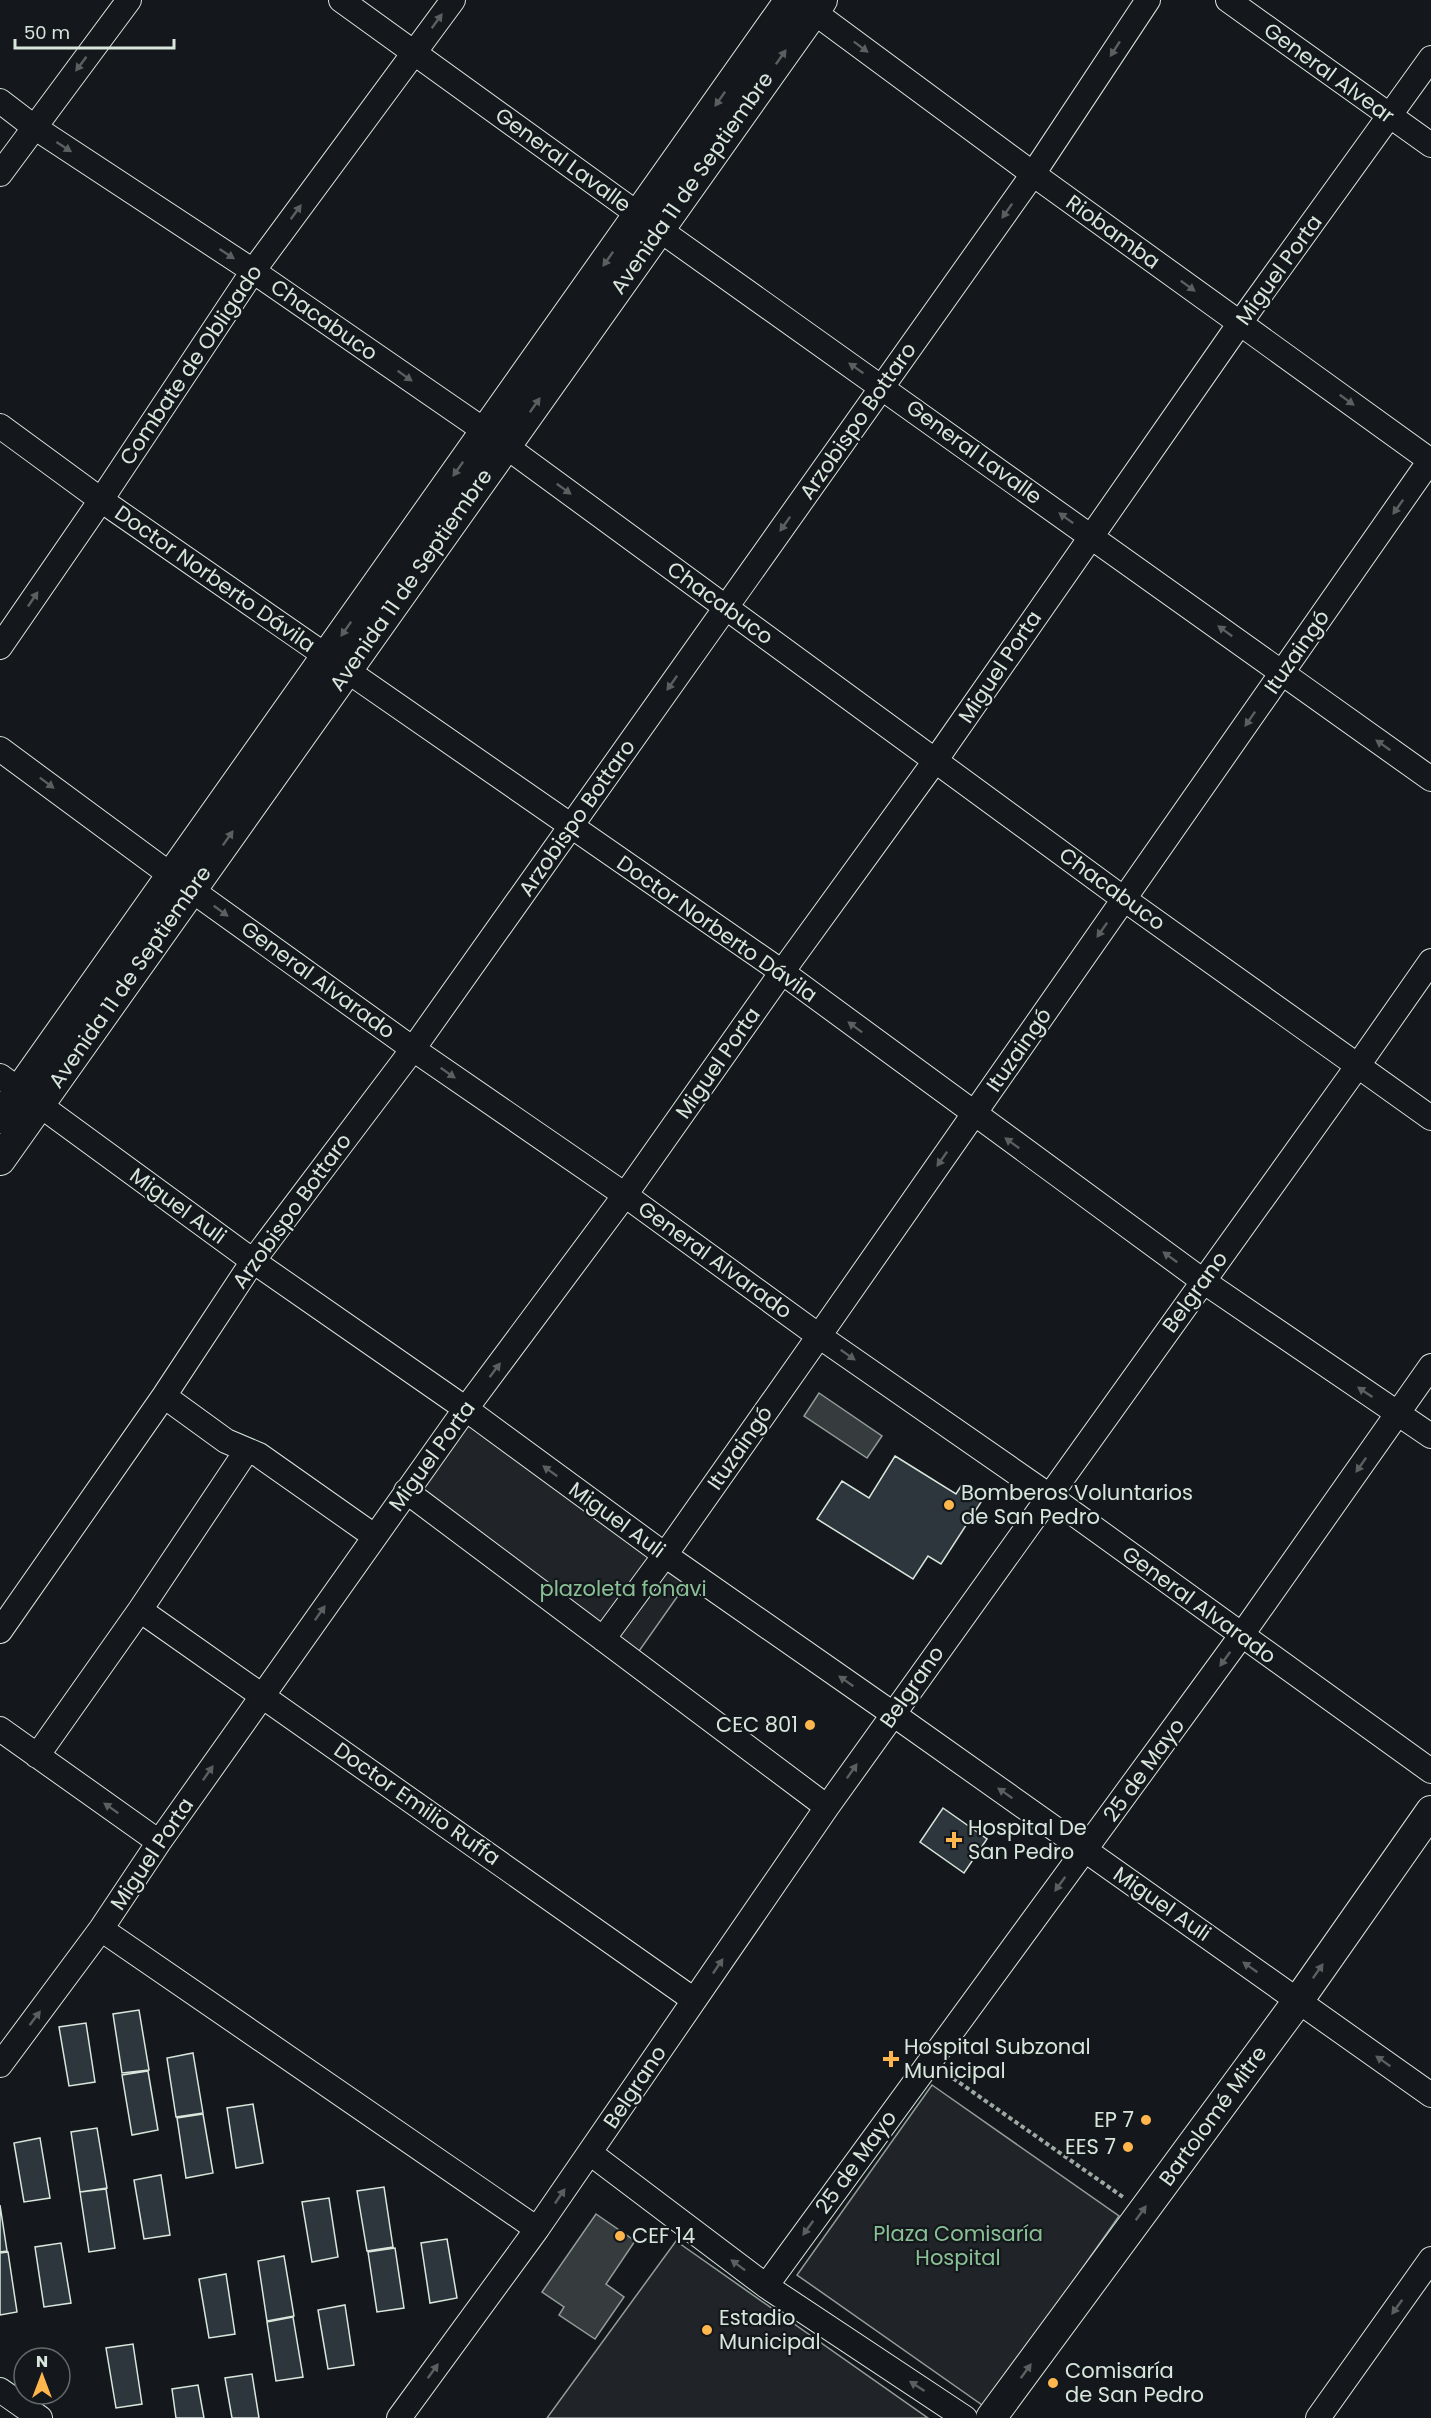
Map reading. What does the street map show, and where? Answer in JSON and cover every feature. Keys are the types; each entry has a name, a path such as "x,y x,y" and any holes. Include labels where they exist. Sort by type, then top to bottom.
{"main road":[{"name":"Avenida 11 de Septiembre","path":"0,1118 182,883 806,3"},
{"name":"Avenida 11 de Septiembre","path":"0,1160 20,1090"},
{"name":"Bartolomé Mitre","path":"992,2418 1298,2001 1431,1811"}],"street":[{"path":"0,174 129,0"},
{"name":"General Lavalle","path":"340,0 1431,779"},
{"name":"Combate de Obligado","path":"0,647 253,271 453,0"},
{"name":"Arzobispo Bottaro","path":"0,1631 164,1396 253,1261 413,1049 1033,174 1148,0"},
{"name":"General Alvear","path":"1228,0 1431,145"},
{"name":"Riobamba","path":"806,3 1033,174 1431,460"},
{"name":"Miguel Porta","path":"0,2065 101,1929 159,1842 406,1491 625,1195 782,972 935,761 1090,535 1431,58"},
{"name":"Chacabuco","path":"0,100 34,127 253,271 495,439 935,761 1431,1118"},
{"name":"Doctor Norberto Dávila","path":"0,426 101,500 782,972 1203,1281 1431,1436"},
{"name":"Ituzaingó","path":"603,1639 819,1336 1431,460"},
{"name":"General Alvarado","path":"0,748 182,883 413,1049 625,1195 819,1336 1048,1495 1241,1636 1431,1770"},
{"name":"Belgrano","path":"399,2418 537,2229 827,1807 1048,1495 1359,1065 1431,961"},
{"name":"Miguel Auli","path":"20,1090 253,1261 466,1409 665,1555 1431,2095"},
{"name":"25 de Mayo","path":"765,2286 1241,1636 1431,1366"},
{"path":"164,1396 226,1441 259,1455 374,1536"},
{"path":"38,1756 140,1610 247,1450"},
{"path":"406,1491 827,1807"},
{"name":"Doctor Emilio Ruffa","path":"140,1610 694,2000"},
{"path":"0,1729 159,1842"},
{"path":"101,1929 537,2229"},
{"path":"590,2152 765,2286 965,2418"},
{"path":"1318,2418 1431,2259"},
{"path":"0,2390 40,2418"}],"path":[{"path":"930,2061 1143,2210"}],"green space":[{"name":"plazoleta fonavi","path":"459,1418 689,1580 637,1654 414,1492"},
{"name":"Plaza Comisaría Hospital","path":"932,2085 1119,2216 985,2407 797,2275"},
{"name":"Estadio Municipal","path":"676,2241 928,2418 547,2418"}],"shaded area":[{"path":"819,1393 882,1436 867,1458 804,1416"},
{"path":"596,2214 635,2241 606,2284 624,2297 595,2339 559,2315 564,2307 542,2292"}],"building":[{"path":"895,1456 956,1494 961,1486 983,1499 941,1564 928,1556 913,1579 817,1519 842,1481 869,1498"},
{"name":"Hospital De San Pedro","path":"943,1808 987,1839 964,1873 920,1842"},
{"path":"139,2010 149,2070 122,2073 113,2014"},
{"path":"86,2023 95,2082 69,2086 59,2027"},
{"path":"193,2053 203,2113 176,2117 167,2058"},
{"path":"148,2071 158,2130 132,2135 122,2075"},
{"path":"253,2104 263,2163 236,2168 227,2108"},
{"path":"203,2114 213,2173 186,2178 177,2118"},
{"path":"97,2128 107,2188 80,2192 71,2132"},
{"path":"40,2138 50,2198 24,2202 14,2143"},
{"path":"161,2175 170,2235 144,2239 134,2180"},
{"path":"384,2187 393,2247 367,2251 357,2191"},
{"path":"106,2189 115,2248 89,2252 80,2192"},
{"path":"329,2198 338,2257 312,2262 302,2202"},
{"path":"0,2205 7,2251 0,2252"},
{"path":"447,2239 457,2298 430,2303 421,2243"},
{"path":"61,2243 71,2303 44,2307 35,2247"},
{"path":"395,2248 404,2308 377,2312 368,2252"},
{"path":"8,2252 17,2312 0,2315 0,2253"},
{"path":"284,2256 294,2316 267,2321 258,2261"},
{"path":"226,2274 235,2334 209,2338 199,2279"},
{"path":"345,2305 354,2365 328,2369 318,2310"},
{"path":"293,2317 303,2377 276,2381 267,2322"},
{"path":"133,2344 142,2404 116,2408 106,2348"},
{"path":"252,2374 259,2418 232,2418 225,2378"},
{"path":"198,2385 204,2418 176,2418 172,2389"}],"place":[{"name":"Bomberos Voluntarios de San Pedro","path":"949,1505"},
{"name":"CEC 801","path":"810,1725"},
{"name":"Hospital De San Pedro","path":"954,1840"},
{"name":"Hospital Subzonal Municipal","path":"891,2059"},
{"name":"EP 7","path":"1146,2120"},
{"name":"EES 7","path":"1128,2147"},
{"name":"CEF 14","path":"620,2236"},
{"name":"Estadio Municipal","path":"707,2330"},
{"name":"Comisaría de San Pedro","path":"1053,2383"}]}
